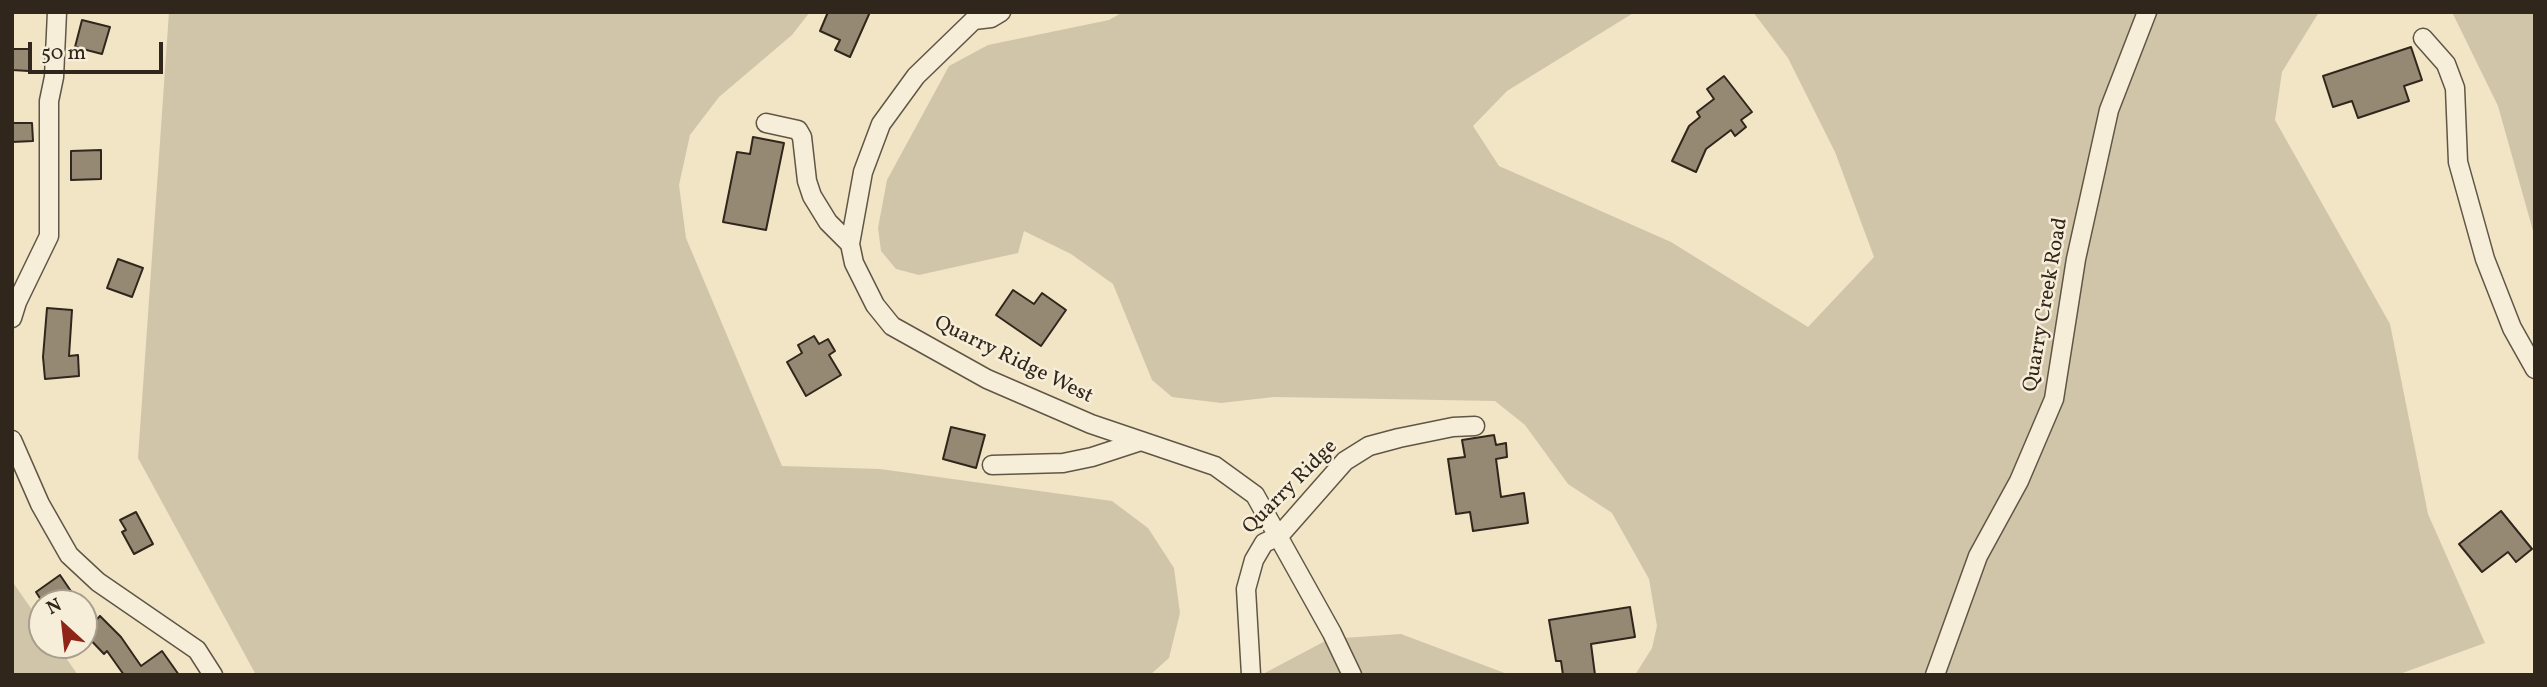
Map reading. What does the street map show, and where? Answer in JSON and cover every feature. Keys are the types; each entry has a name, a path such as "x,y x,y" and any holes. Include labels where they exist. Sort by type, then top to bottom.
{"street":[{"path":"12,318 49,236 49,101 54,76 57,12"},
{"path":"978,16 991,18 1001,12"},
{"name":"Quarry Creek Road","path":"1935,675 1978,556 2019,481 2054,399 2076,259 2109,110 2147,12"},
{"name":"Quarry Ridge West","path":"978,16 916,76 881,124 863,172 850,244 863,282 875,305 892,326 987,379 1091,424 1215,466 1255,495 1279,536"},
{"path":"2423,38 2446,64 2455,88 2458,162 2481,247 2512,328 2535,369"},
{"path":"766,123 798,130 802,137 807,181 812,196 828,222 850,244"},
{"name":"Quarry Ridge","path":"1251,675 1246,589 1254,560 1264,543 1279,536 1345,461 1369,446 1426,432 1475,426"},
{"path":"12,440 40,504 69,555 98,582 197,650 213,675"},
{"path":"992,465 1063,463 1141,441"},
{"path":"1279,536 1352,675"}],"shaded area":[{"path":"169,12 810,12 792,35 719,97 690,135 679,185 686,238 782,466 880,469 1112,501 1148,528 1174,568 1180,613 1169,658 1150,675 256,675 138,458"},
{"path":"1123,12 1635,12 1507,91 1473,126 1499,166 1671,242 1808,327 1874,257 1835,152 1788,58 1753,12 2319,12 2282,72 2275,120 2390,324 2428,514 2485,643 2397,675 1635,675 1652,648 1657,626 1649,579 1612,513 1568,484 1525,425 1495,401 1274,397 1221,403 1172,397 1152,380 1113,284 1071,254 1024,231 1018,253 919,275 896,269 881,251 878,228 887,180 949,66 988,45 1109,20"},
{"path":"2452,12 2535,12 2535,238 2498,106"},
{"path":"12,581 28,604 28,659 67,659 78,675 12,675"},
{"path":"1401,634 1510,675 1261,675 1329,639"}],"building":[{"path":"828,12 870,12 850,57 835,50 840,40 820,31"},
{"path":"82,20 110,27 102,54 75,47"},
{"path":"2411,47 2422,80 2404,86 2409,101 2358,118 2352,101 2333,107 2323,76"},
{"path":"12,49 29,49 29,71 12,70"},
{"path":"1724,76 1752,112 1741,120 1746,127 1735,136 1731,130 1706,149 1696,172 1672,161 1689,126 1700,117 1697,112 1714,99 1707,89"},
{"path":"12,123 32,123 33,141 12,142"},
{"path":"753,137 784,143 766,230 723,222 737,152 750,154"},
{"path":"101,150 101,179 71,180 71,151"},
{"path":"118,259 143,268 132,297 107,288"},
{"path":"1013,290 1034,304 1042,293 1066,310 1041,346 996,315"},
{"path":"47,308 72,310 69,356 78,355 79,376 45,379 43,357"},
{"path":"814,336 819,344 828,339 835,351 829,355 841,375 806,396 787,362 802,353 798,345"},
{"path":"951,427 985,435 976,468 943,459"},
{"path":"1494,435 1496,445 1506,443 1507,457 1496,459 1501,497 1524,493 1528,523 1473,531 1470,512 1456,514 1448,459 1465,457 1462,440"},
{"path":"2501,511 2532,549 2516,562 2508,552 2482,572 2459,544"},
{"path":"136,512 153,544 134,554 122,532 126,530 120,520"},
{"path":"60,575 70,589 40,589"},
{"path":"1630,607 1635,637 1591,644 1595,675 1563,675 1561,661 1556,661 1549,620"},
{"path":"100,616 121,637 141,666 162,651 179,675 124,675 107,651 104,654 98,648"}]}
